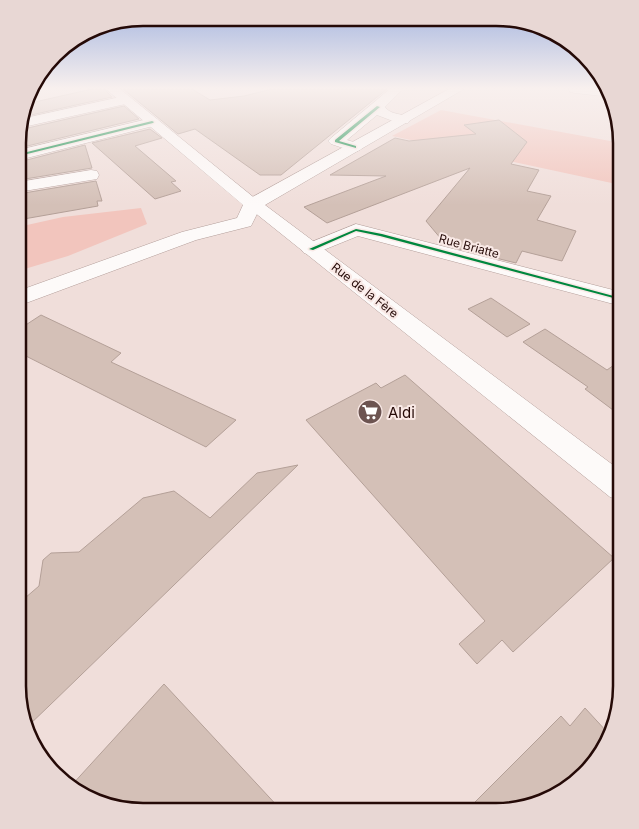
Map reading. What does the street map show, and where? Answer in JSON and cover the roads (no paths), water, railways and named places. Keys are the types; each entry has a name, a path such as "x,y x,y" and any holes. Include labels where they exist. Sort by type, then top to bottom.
{"main road":[{"path":"26,153 129,128"},
{"name":"Rue de la Fère","path":"159,128 253,204 612,481"},
{"path":"352,128 336,141 355,146"},
{"path":"26,296 189,236 244,222 253,204 389,128"},
{"path":"26,186 91,175"},
{"name":"Rue Briatte","path":"311,248 356,230 613,297"}],"place":[{"name":"Aldi","path":"370,412"}]}
